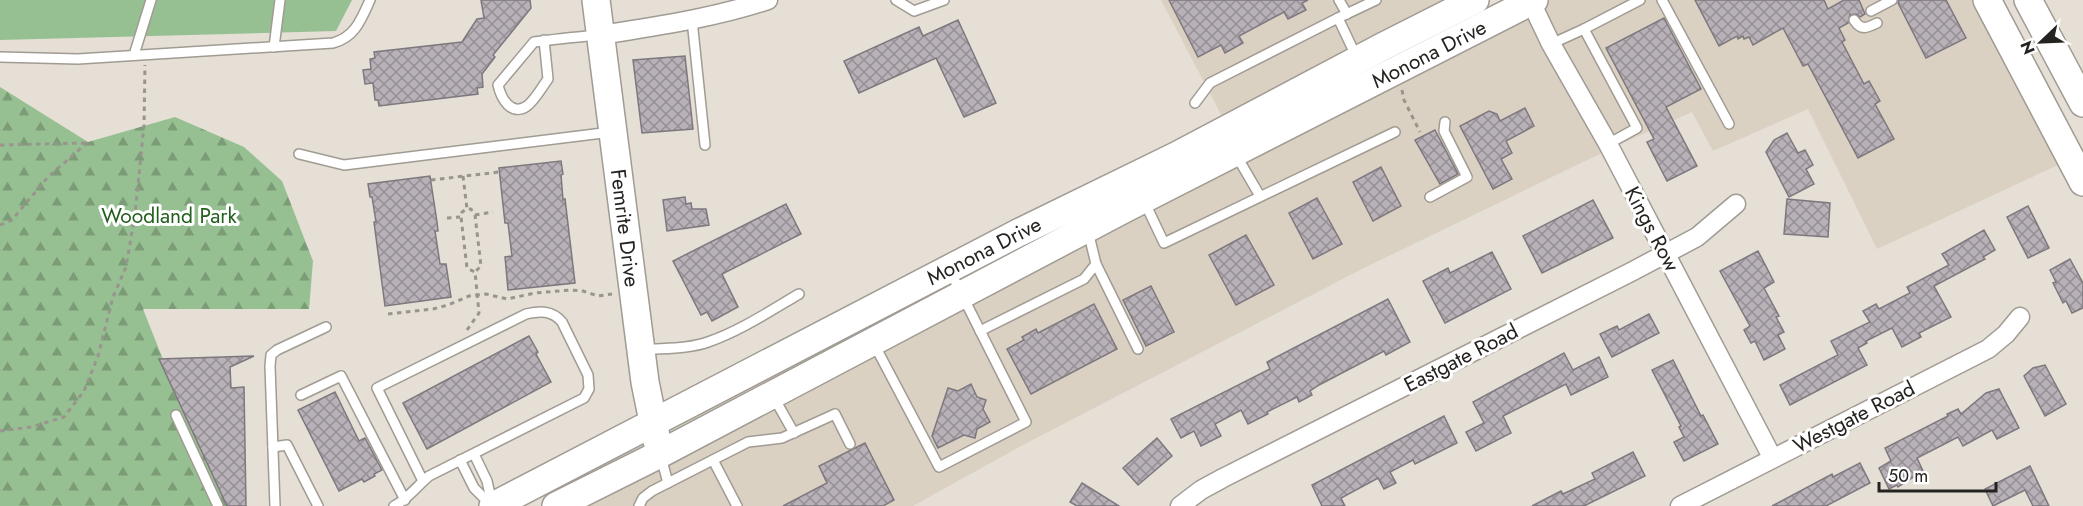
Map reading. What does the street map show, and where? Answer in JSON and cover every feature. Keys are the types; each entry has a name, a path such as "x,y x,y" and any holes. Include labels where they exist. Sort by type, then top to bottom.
{"street":[{"name":"Femrite Drive","path":"596,0 641,350 652,424 660,454"},
{"path":"601,35 692,20 742,9 768,0"},
{"name":"Monona Drive","path":"493,506 949,269 1176,156 1475,0"},
{"path":"1987,0 2083,182"},
{"path":"2028,0 2083,103"},
{"name":"Monona Drive","path":"556,506 660,454 1088,228 1532,1"},
{"name":"Kings Row","path":"1532,1 1551,44 1608,144 1772,457"},
{"name":"Eastgate Road","path":"1180,506 1201,490 1223,478 1434,373 1697,237 1736,204"},
{"name":"Westgate Road","path":"1680,506 1772,457 1988,349 2006,334 2020,317"}],"lane":[{"path":"134,56 151,0"},
{"path":"274,47 280,0"},
{"path":"0,57 134,56 333,43 342,41 354,32 370,0"},
{"path":"896,0 914,11 944,0"},
{"path":"1339,0 1342,16 1358,60"},
{"path":"1195,103 1210,83 1376,0"},
{"path":"1551,44 1640,0"},
{"path":"1662,0 1729,124"},
{"path":"1871,11 1892,0"},
{"path":"692,20 705,145"},
{"path":"1854,20 1858,27 1863,28 1877,23"},
{"path":"1584,29 1637,128 1608,144"},
{"path":"544,40 548,79 528,106 519,109 508,106 501,98 498,85 534,42 544,40 601,35"},
{"path":"1430,197 1467,177 1444,131 1445,122"},
{"path":"299,154 344,165 613,132"},
{"path":"1143,200 1164,243 1395,132"},
{"path":"1235,153 1260,196"},
{"path":"1088,228 1096,264 1138,349"},
{"path":"980,331 1084,279 1096,264"},
{"path":"872,341 939,467 1026,422 949,269"},
{"path":"641,350 708,342 733,331 799,294"},
{"path":"394,506 405,500 423,481 584,398 590,381 557,315 550,312 526,314 377,388 423,481"},
{"path":"275,506 271,355 326,327"},
{"path":"301,395 341,376 405,500"},
{"path":"772,394 794,433"},
{"path":"639,506 643,498 668,483 748,442 773,440 835,414 850,444"},
{"path":"176,415 218,506"},
{"path":"273,447 287,444 318,506"},
{"path":"474,453 487,481 493,506"},
{"path":"660,454 668,483"},
{"path":"460,460 474,488 493,506"},
{"path":"713,460 737,506"}],"path":[{"path":"0,431 31,427 64,417 84,391 98,356 113,297 126,267 132,235 144,126 146,55"},
{"path":"1402,90 1404,100 1420,132"},
{"path":"0,145 88,142 47,178 12,220 0,225"},
{"path":"431,180 499,172"},
{"path":"463,176 467,209"},
{"path":"467,209 471,209 475,215 481,266 475,272"},
{"path":"467,209 462,212 461,217 467,268 475,272"},
{"path":"475,215 493,212"},
{"path":"447,218 461,217"},
{"path":"462,345 464,334 479,313 475,272"},
{"path":"388,314 432,309 478,295 495,295 507,299 535,293 571,290 598,296 612,294"}],"shaded area":[{"path":"1161,0 1475,0 1225,122"},
{"path":"1534,0 1987,0 2071,159 1877,249 1808,109 1713,151 1692,112 1610,149 1362,269 1021,446 913,506 556,506"}],"green space":[{"path":"0,0 352,0 336,31 0,40"},
{"name":"Woodland Park","path":"0,87 88,142 175,117 244,147 282,181 313,261 309,309 143,309 172,382 230,506 0,506"}],"building":[{"path":"481,0 530,0 531,8 493,55 495,57 482,74 483,87 477,88 478,94 379,106 378,100 375,100 373,83 365,84 363,70 371,69 370,59 375,58 374,52 462,42 477,19 484,18"},
{"path":"1169,0 1308,0 1302,3 1306,10 1288,19 1284,12 1239,36 1243,43 1225,53 1221,45 1198,57"},
{"path":"1695,0 1824,0 1828,9 1844,0 1859,0 1865,14 1860,17 1856,14 1850,15 1848,23 1839,28 1845,40 1842,42 1864,84 1869,81 1880,101 1875,104 1894,139 1858,158 1808,64 1803,66 1783,28 1753,45 1749,37 1744,39 1743,36 1738,39 1737,36 1719,46"},
{"path":"1899,0 1946,0 1966,38 1926,58 1898,3"},
{"path":"1664,18 1701,89 1666,107 1697,166 1667,181 1647,142 1654,139 1606,48"},
{"path":"958,20 996,103 964,117 936,58 859,93 844,61 919,27 923,36"},
{"path":"685,56 693,129 642,133 633,60"},
{"path":"1525,108 1534,126 1506,141 1512,153 1501,159 1512,179 1493,189 1460,126 1489,111 1497,114 1500,121"},
{"path":"1435,130 1458,174 1440,184 1415,140"},
{"path":"1787,133 1798,153 1805,150 1813,165 1806,169 1814,184 1789,197 1766,152 1774,140"},
{"path":"561,161 563,200 565,199 575,283 508,290 505,257 512,256 508,223 505,223 499,168"},
{"path":"1381,167 1401,206 1373,221 1353,182"},
{"path":"430,176 440,264 446,264 451,297 385,306 374,222 376,222 368,184"},
{"path":"685,197 686,204 691,203 692,209 706,209 709,225 667,231 663,200"},
{"path":"1317,198 1342,244 1313,259 1289,213"},
{"path":"1787,199 1830,203 1828,237 1784,234"},
{"path":"1593,200 1613,238 1542,273 1523,236"},
{"path":"786,204 801,234 722,274 738,307 712,321 707,312 701,315 673,261"},
{"path":"2028,206 2049,248 2028,258 2007,217"},
{"path":"1984,230 1995,250 1983,257 1985,259 1934,286 1951,317 1919,333 1921,337 1902,347 1892,328 1866,341 1867,343 1858,348 1867,365 1790,405 1780,385 1838,355 1831,341 1870,322 1863,311 1876,304 1879,309 1910,293 1907,287 1949,265 1942,254"},
{"path":"1246,235 1274,285 1236,305 1209,255"},
{"path":"1758,251 1774,282 1764,288 1779,316 1776,317 1784,332 1778,335 1785,349 1764,360 1755,341 1751,343 1744,330 1750,326 1720,271"},
{"path":"1492,252 1511,289 1445,323 1423,281 1448,268 1450,273"},
{"path":"2070,259 2083,283 2083,308 2072,313 2066,301 2063,303 2053,283 2056,282 2050,270"},
{"path":"1151,286 1174,332 1146,346 1123,300"},
{"path":"1388,299 1410,342 1386,355 1384,351 1319,385 1310,391 1312,395 1299,402 1297,397 1248,424 1241,410 1215,424 1221,436 1201,446 1194,431 1181,438 1171,419 1270,369 1267,362"},
{"path":"1094,304 1117,349 1031,394 1007,349 1024,340 1022,337 1036,329 1038,333"},
{"path":"1649,314 1659,333 1612,357 1600,334 1617,326 1619,330"},
{"path":"529,336 551,382 427,449 403,403"},
{"path":"1564,353 1573,370 1599,357 1608,377 1571,395 1566,384 1503,416 1511,433 1476,451 1466,432 1484,423 1473,402"},
{"path":"254,356 230,367 231,388 244,387 246,506 227,506 159,359"},
{"path":"1673,360 1718,444 1684,461 1674,442 1684,437 1679,427 1681,426 1652,370"},
{"path":"2045,365 2066,404 2045,416 2024,376 2033,368"},
{"path":"971,384 977,397 986,400 983,409 990,422 977,429 975,438 964,435 938,448 932,436 948,388 958,391"},
{"path":"1999,389 2019,428 1997,439 1992,430 1963,446 1958,437 1917,458 1923,471 1898,487 1897,485 1889,489 1879,468 1891,461 1885,448 1958,409 1961,414 1986,393"},
{"path":"335,392 359,441 365,438 382,470 364,482 362,479 339,491 298,410"},
{"path":"1444,416 1457,443 1415,464 1413,460 1390,472 1396,483 1384,489 1378,478 1341,498 1345,506 1322,506 1312,485"},
{"path":"1157,438 1172,456 1138,485 1123,468"},
{"path":"865,443 894,500 883,506 783,506 827,483 819,466"},
{"path":"1633,452 1645,476 1584,506 1532,506 1561,491 1563,494 1595,479 1592,473"},
{"path":"1860,463 1870,483 1826,506 1772,506 1832,474 1833,477"},
{"path":"2030,466 2049,506 2033,506 2025,490 1993,506 1985,489"},
{"path":"1082,483 1119,506 1077,506 1070,502"}]}
